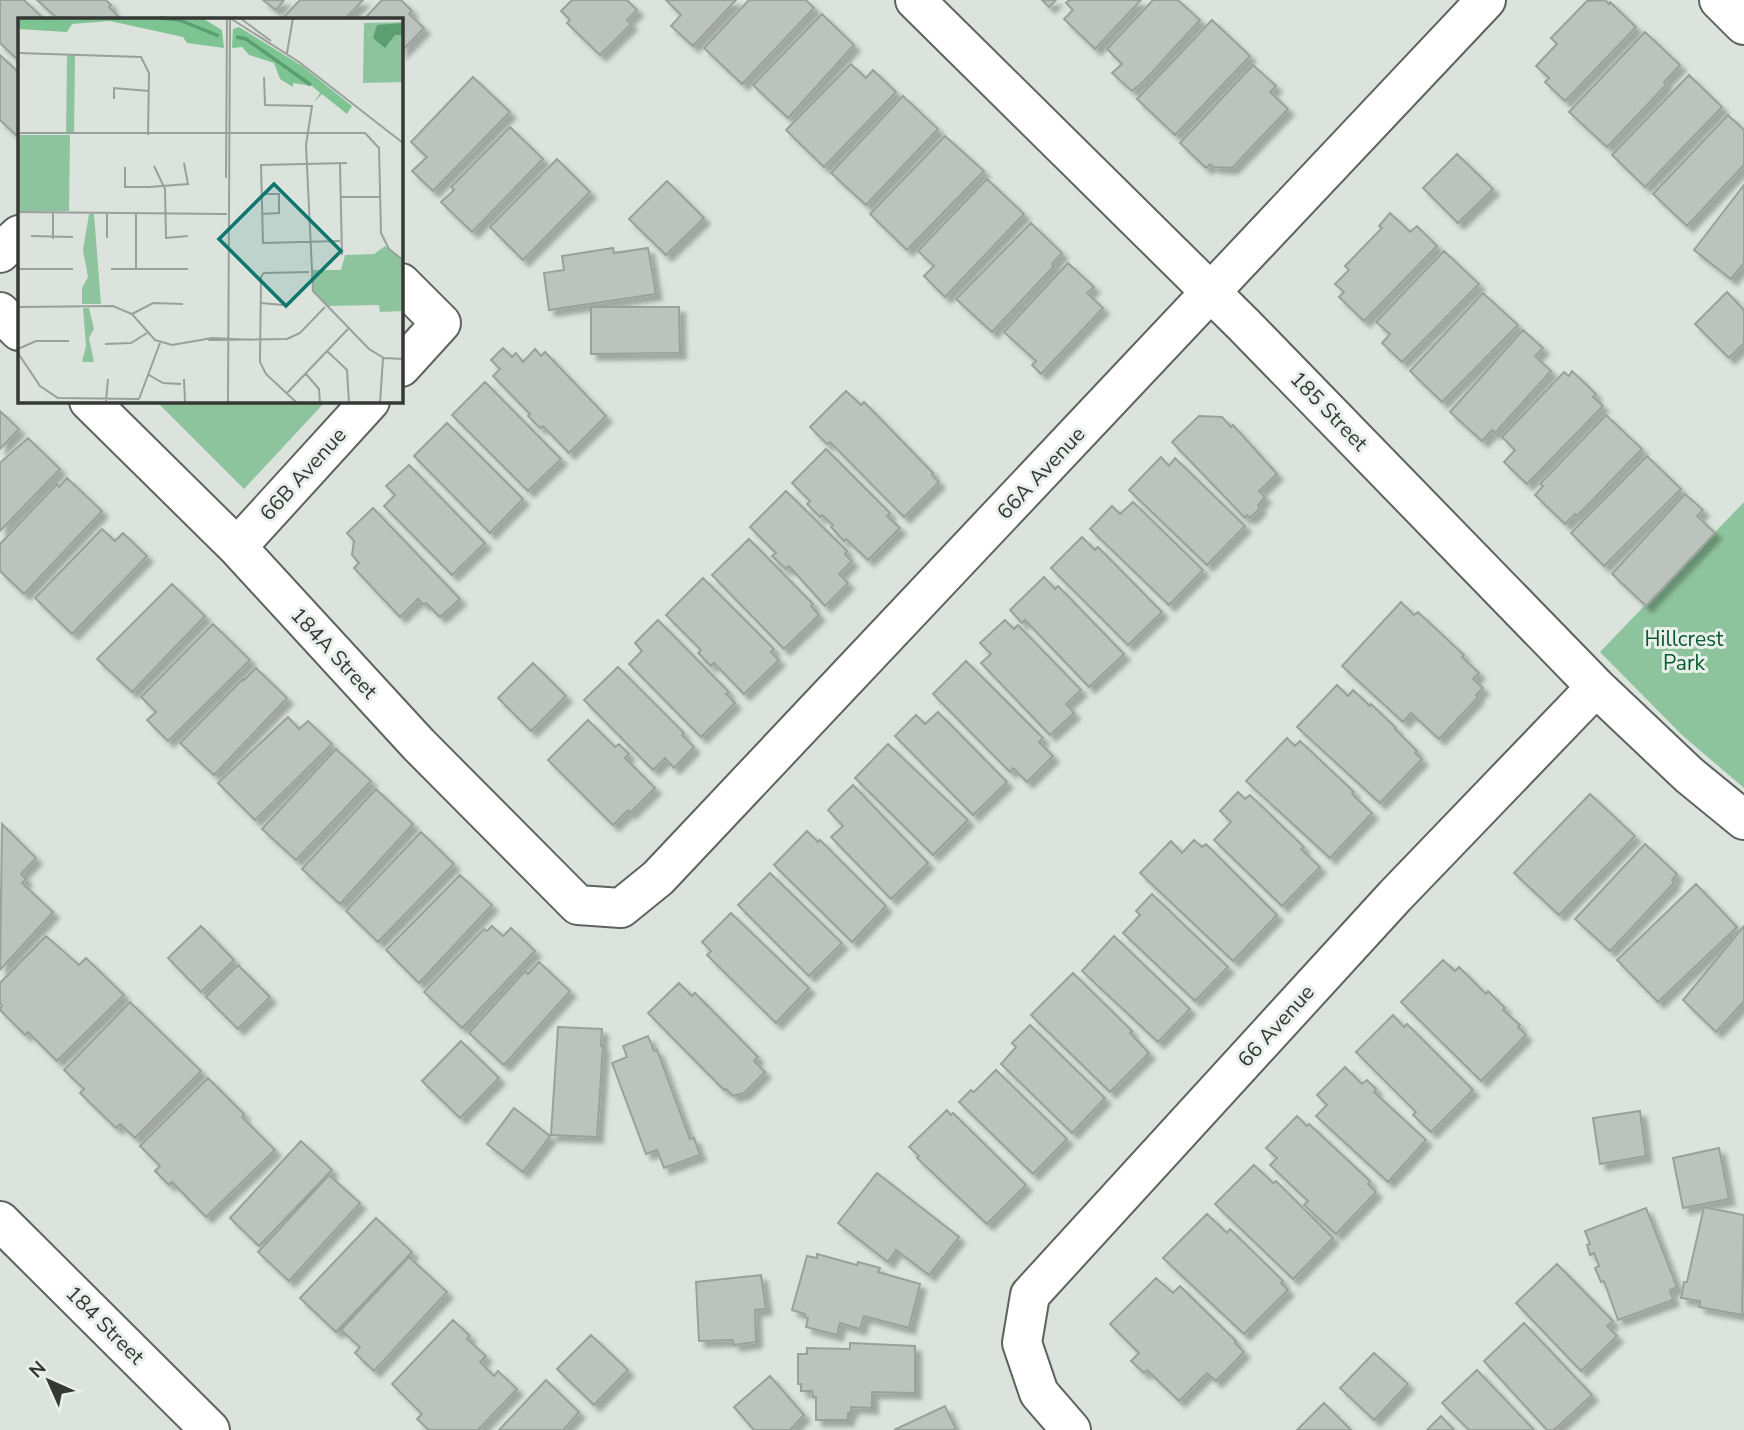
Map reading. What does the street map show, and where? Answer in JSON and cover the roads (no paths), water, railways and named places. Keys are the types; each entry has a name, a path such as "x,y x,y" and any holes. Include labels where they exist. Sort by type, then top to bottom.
{"street":[{"name":"185 Street","path":"915,0 1211,291 1596,687 1689,775 1744,820"},
{"name":"66A Avenue","path":"578,905 621,908 658,878 1486,0"},
{"path":"1718,0 1744,25"},
{"path":"0,253 18,235"},
{"path":"402,284 441,323 402,366"},
{"path":"0,312 18,330"},
{"name":"184A Street","path":"90,402 237,547 419,745 578,905"},
{"name":"66B Avenue","path":"237,547 369,402"},
{"name":"66 Avenue","path":"1071,1430 1039,1393 1022,1343 1030,1295 1395,896 1596,687"},
{"name":"184 Street","path":"0,1221 210,1430"}],"park label":[{"name":"Hillcrest Park","path":"1684,651"}]}
